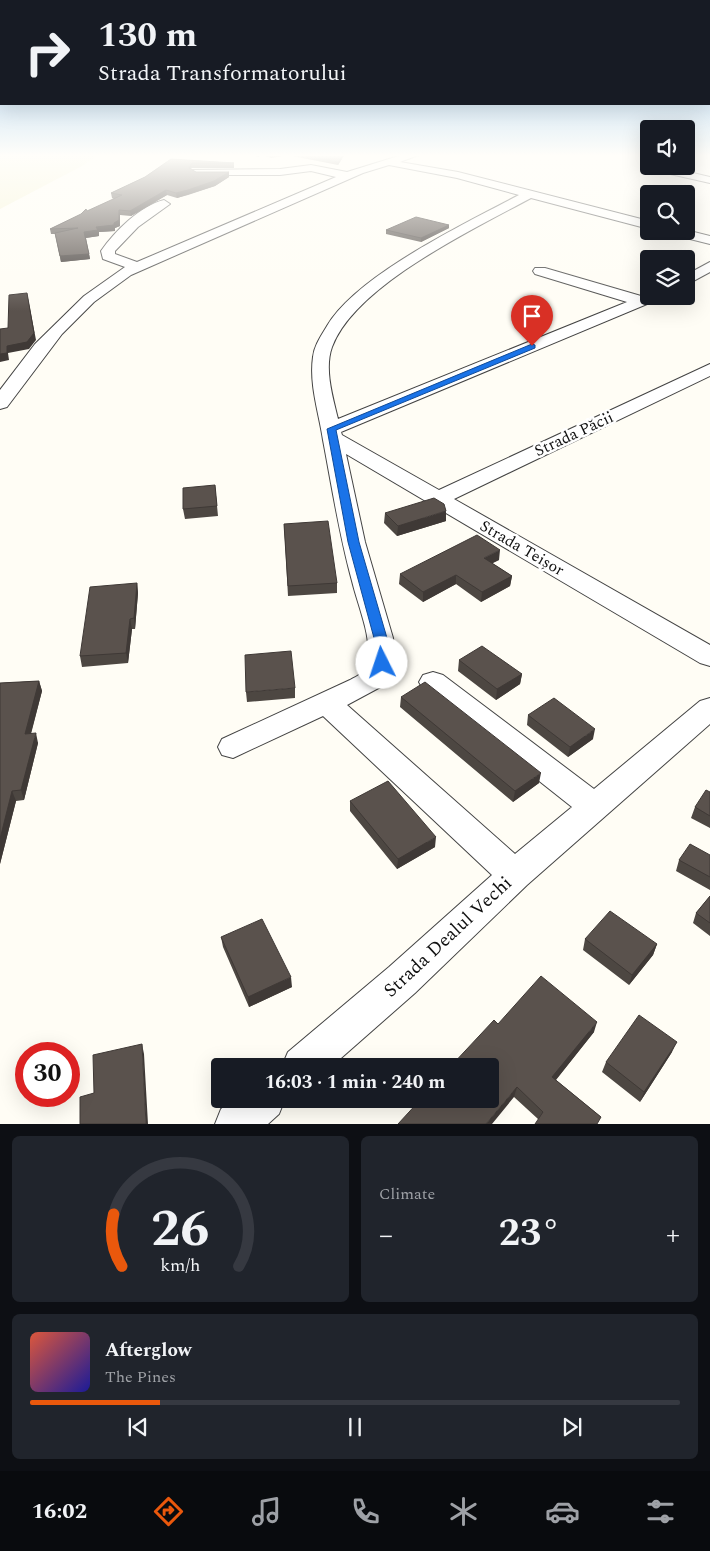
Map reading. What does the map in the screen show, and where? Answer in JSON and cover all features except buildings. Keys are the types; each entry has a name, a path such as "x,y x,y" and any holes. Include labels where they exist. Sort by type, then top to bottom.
{"street":[{"path":"137,267 108,256 108,251 122,233 148,212 159,206"},
{"path":"0,403 48,340 84,302 104,286 137,267 277,206"},
{"path":"233,748 360,688 376,677 382,663 380,638 353,542 332,434 321,366 323,348 346,313 365,294 392,274 508,206"},
{"path":"577,206 640,223"},
{"path":"695,236 710,240"},
{"path":"695,275 710,266"},
{"path":"540,271 640,297"},
{"path":"332,434 640,302"},
{"name":"Strada Păcii","path":"437,499 710,369"},
{"name":"Strada Teișor","path":"332,434 437,499 710,657"},
{"path":"432,682 594,807"},
{"path":"327,703 515,875"},
{"name":"Strada Dealul Vechi","path":"311,1058 402,980 515,875 710,708"},
{"path":"236,1124 254,1108"}],"route":[{"path":"382,663 380,638 353,542 331,429 532,346"}]}
